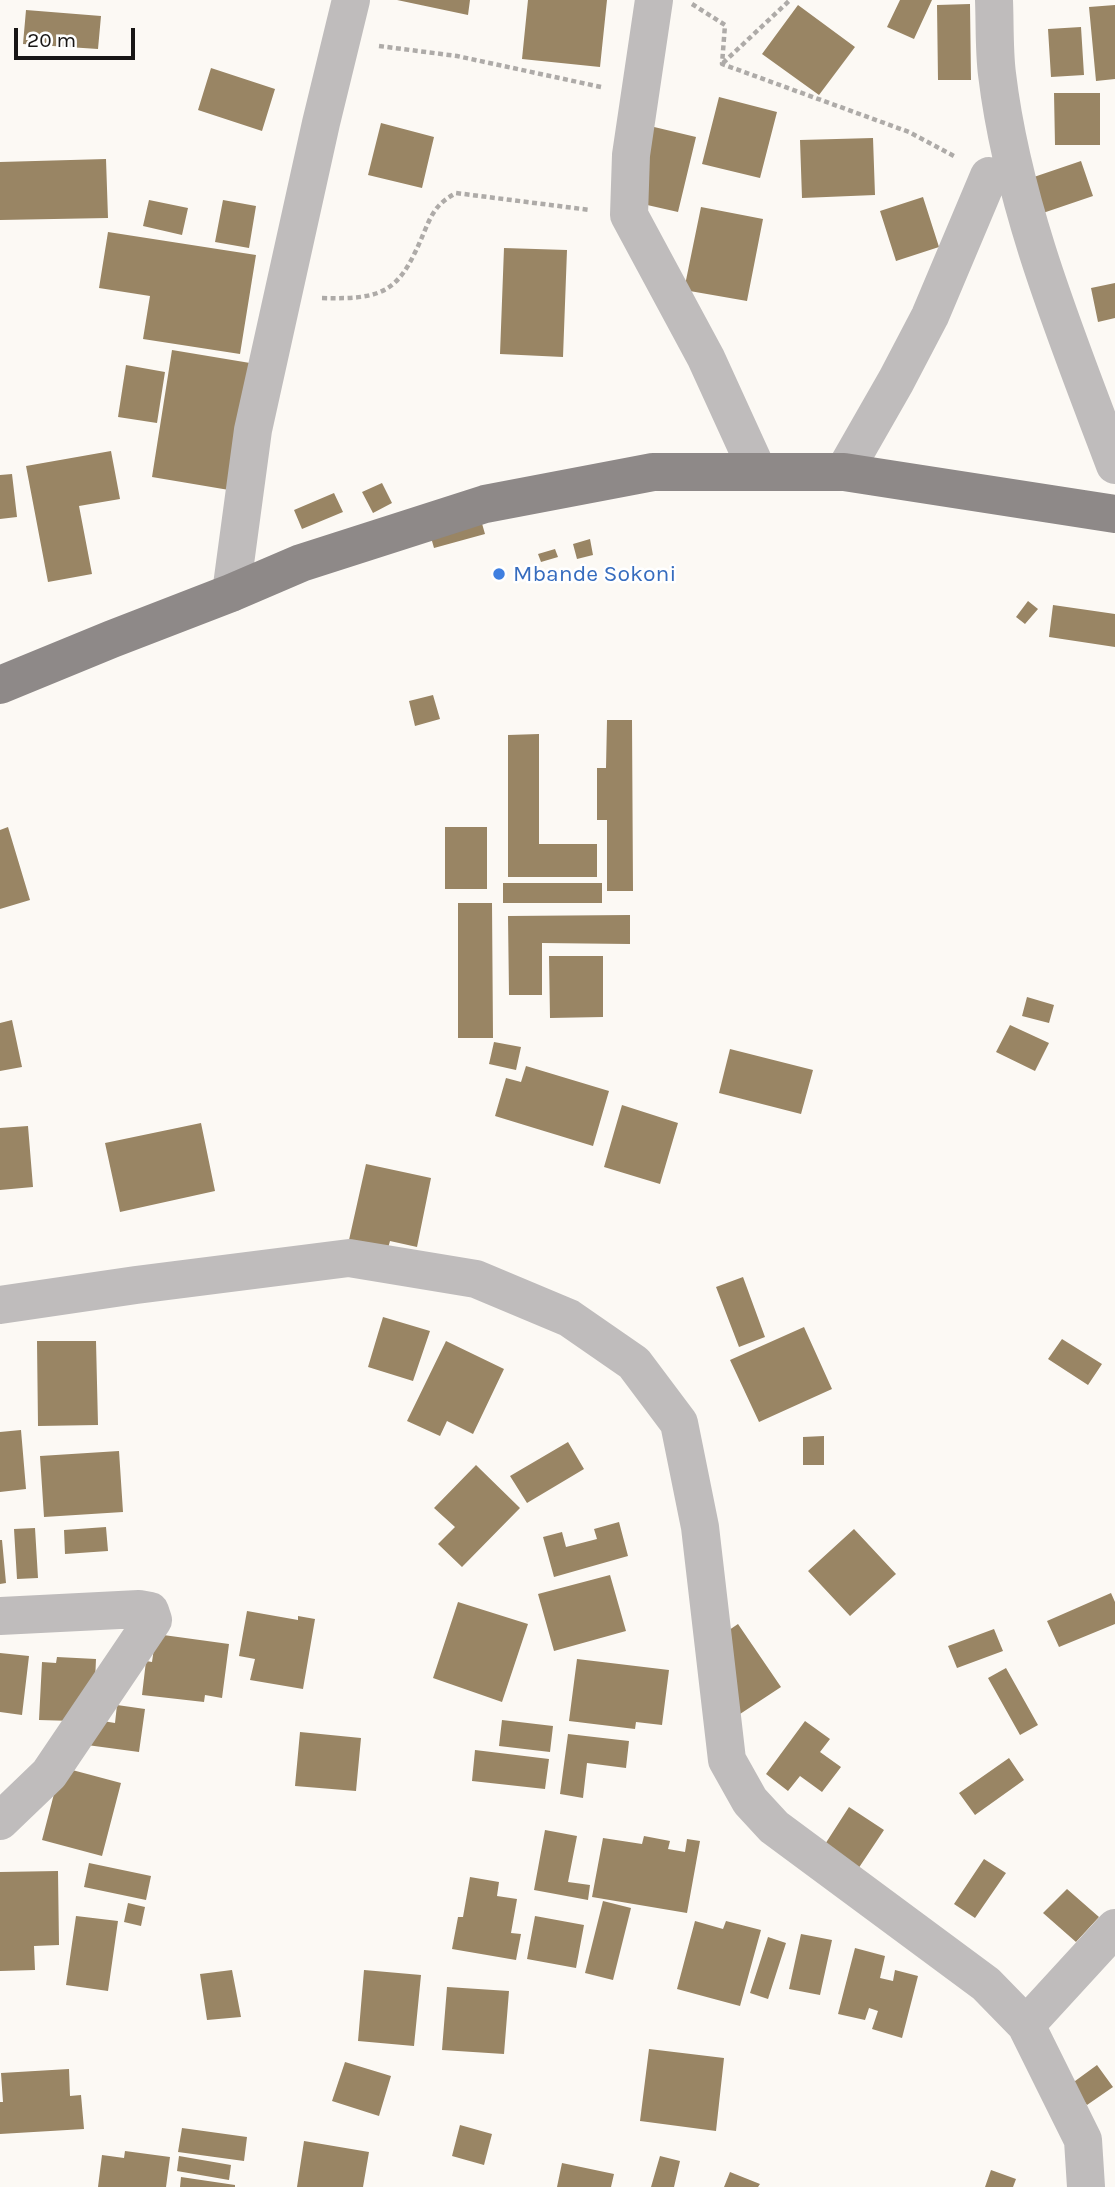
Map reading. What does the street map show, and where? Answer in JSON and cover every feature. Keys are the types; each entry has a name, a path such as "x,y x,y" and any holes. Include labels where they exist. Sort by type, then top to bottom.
{"main road":[{"path":"0,685 301,563 485,504 653,472 844,472 1115,514"}],"street":[{"path":"231,593 253,430 351,0"},
{"path":"654,0 630,167 629,215 706,358 758,472"},
{"path":"994,0 997,73 1022,195 1052,298 1115,465"},
{"path":"844,472 930,316 989,176"},
{"path":"0,1305 349,1258 476,1279 569,1318 634,1363 678,1423 699,1527 727,1760 750,1801 774,1827 986,1984 1026,2025 1083,2140 1086,2187"},
{"path":"0,1616 139,1609 150,1611 153,1616 151,1625 49,1774 0,1821"},
{"path":"1026,2025 1115,1928"}],"path":[{"path":"686,0 725,25 722,64"},
{"path":"722,64 790,0"},
{"path":"341,41 457,56 639,95"},
{"path":"722,64 909,132 989,176"},
{"path":"283,297 358,299 382,293 401,278 430,217 441,201 456,193 629,215"}],"building":[{"path":"397,0 470,0 468,15"},
{"path":"528,0 607,0 600,67 522,59"},
{"path":"900,0 932,0 914,39 887,27"},
{"path":"970,4 971,80 938,80 937,5"},
{"path":"798,5 855,47 819,95 762,54"},
{"path":"1115,5 1115,79 1096,81 1089,7"},
{"path":"26,10 101,16 98,49 23,44"},
{"path":"1081,27 1084,75 1051,77 1048,29"},
{"path":"211,68 275,89 262,131 198,110"},
{"path":"1054,93 1100,93 1100,145 1055,145"},
{"path":"719,97 777,112 760,178 702,164"},
{"path":"629,121 696,137 678,212 612,197"},
{"path":"381,123 434,137 422,188 368,175"},
{"path":"873,138 875,195 802,198 800,140"},
{"path":"106,159 108,218 0,220 0,162"},
{"path":"1081,161 1093,196 1040,214 1028,179"},
{"path":"923,197 939,247 896,261 880,211"},
{"path":"149,200 188,208 182,235 143,226"},
{"path":"223,200 256,206 249,248 215,242"},
{"path":"701,207 763,219 747,301 684,290"},
{"path":"108,232 256,255 240,354 143,339 150,296 99,288"},
{"path":"504,248 567,250 563,357 500,354"},
{"path":"1115,283 1115,318 1098,322 1091,288"},
{"path":"172,350 250,363 229,490 152,477"},
{"path":"126,365 165,372 157,423 118,417"},
{"path":"111,451 120,499 79,506 92,574 48,582 26,466"},
{"path":"12,474 17,517 0,519 0,475"},
{"path":"382,483 392,503 373,513 362,492"},
{"path":"334,493 343,512 302,529 294,510"},
{"path":"481,520 485,534 434,548 430,534"},
{"path":"590,539 593,555 577,559 573,544"},
{"path":"555,549 558,557 541,562 538,554"},
{"path":"1028,601 1038,609 1025,624 1016,617"},
{"path":"1053,605 1115,614 1115,647 1049,637"},
{"path":"433,695 440,719 415,726 409,701"},
{"path":"607,720 632,720 633,891 607,891 607,820 597,820 597,768 606,768"},
{"path":"539,734 539,844 597,844 597,877 508,877 508,735"},
{"path":"8,827 30,900 0,909 0,830"},
{"path":"445,827 487,827 487,889 445,889"},
{"path":"503,883 602,883 602,903 503,903"},
{"path":"458,903 492,903 493,1038 458,1038"},
{"path":"630,915 630,944 542,943 542,995 509,995 508,916"},
{"path":"549,956 603,956 603,1017 550,1018"},
{"path":"1027,997 1054,1005 1049,1023 1022,1016"},
{"path":"12,1020 22,1067 0,1071 0,1023"},
{"path":"1010,1025 1049,1043 1035,1071 996,1052"},
{"path":"494,1042 521,1047 516,1070 489,1064"},
{"path":"730,1049 813,1070 801,1114 719,1093"},
{"path":"526,1066 609,1091 593,1146 495,1116 506,1078 521,1082"},
{"path":"622,1105 678,1123 660,1184 604,1167"},
{"path":"201,1123 215,1191 120,1212 105,1143"},
{"path":"28,1126 33,1187 0,1190 0,1128"},
{"path":"366,1164 431,1178 417,1247 390,1241 388,1248 349,1240"},
{"path":"743,1277 765,1337 739,1347 716,1287"},
{"path":"383,1317 430,1331 413,1381 368,1367"},
{"path":"804,1327 832,1389 759,1422 730,1360"},
{"path":"1062,1339 1102,1364 1088,1385 1048,1359"},
{"path":"37,1341 96,1341 98,1425 38,1426"},
{"path":"446,1341 504,1369 473,1434 447,1421 440,1436 407,1421"},
{"path":"21,1430 26,1489 0,1492 0,1432"},
{"path":"824,1436 824,1465 803,1465 803,1437"},
{"path":"568,1442 584,1469 527,1503 510,1476"},
{"path":"119,1451 123,1512 44,1517 40,1456"},
{"path":"476,1465 520,1508 462,1567 438,1544 455,1527 434,1508"},
{"path":"619,1522 628,1556 554,1577 543,1537 562,1532 566,1547 597,1539 594,1529"},
{"path":"106,1527 108,1551 65,1554 64,1530"},
{"path":"35,1528 38,1578 17,1579 14,1529"},
{"path":"854,1529 896,1574 850,1616 808,1571"},
{"path":"0,1540 6,1583 0,1584"},
{"path":"610,1575 626,1631 554,1651 538,1594"},
{"path":"1111,1593 1115,1602 1115,1624 1059,1647 1047,1621"},
{"path":"458,1602 528,1624 502,1702 433,1678"},
{"path":"247,1611 298,1620 298,1616 315,1619 303,1689 250,1680 255,1659 239,1656"},
{"path":"738,1624 781,1687 740,1714 698,1651"},
{"path":"994,1629 1003,1651 957,1668 948,1646"},
{"path":"156,1634 229,1644 222,1698 205,1695 204,1702 142,1695 146,1661 152,1662"},
{"path":"0,1653 29,1656 22,1715 0,1712"},
{"path":"57,1657 96,1659 94,1704 74,1721 39,1720 42,1662 56,1663"},
{"path":"577,1659 669,1670 662,1725 636,1722 635,1729 569,1721"},
{"path":"1006,1668 1038,1725 1020,1735 988,1678"},
{"path":"117,1705 145,1709 139,1752 87,1745 91,1719 115,1723"},
{"path":"502,1720 553,1726 550,1752 499,1746"},
{"path":"805,1721 830,1739 820,1752 841,1767 822,1792 800,1776 788,1791 766,1774"},
{"path":"300,1732 361,1738 356,1791 295,1786"},
{"path":"568,1734 629,1741 626,1768 587,1763 583,1798 560,1794"},
{"path":"475,1750 549,1759 545,1789 472,1781"},
{"path":"1009,1758 1024,1780 975,1815 959,1793"},
{"path":"61,1767 121,1783 102,1856 42,1840"},
{"path":"849,1807 884,1830 854,1875 820,1852"},
{"path":"545,1830 577,1836 568,1882 590,1885 588,1900 534,1890"},
{"path":"644,1836 670,1841 668,1849 685,1852 687,1839 700,1841 687,1913 592,1897 603,1838 642,1844"},
{"path":"984,1859 1006,1873 975,1918 954,1904"},
{"path":"89,1863 151,1876 146,1900 84,1887"},
{"path":"58,1871 59,1945 34,1946 35,1970 0,1971 0,1872"},
{"path":"470,1877 499,1882 497,1896 517,1899 511,1933 521,1934 516,1960 452,1949 458,1917 463,1917"},
{"path":"1067,1889 1099,1917 1076,1942 1043,1913"},
{"path":"603,1901 631,1908 613,1980 585,1973"},
{"path":"128,1903 145,1907 141,1926 124,1922"},
{"path":"76,1916 118,1921 108,1991 66,1985"},
{"path":"535,1916 584,1925 576,1968 527,1959"},
{"path":"695,1921 723,1929 726,1921 761,1930 740,2006 677,1989"},
{"path":"801,1934 832,1940 820,1995 789,1989"},
{"path":"768,1937 786,1943 768,1999 750,1993"},
{"path":"855,1948 885,1956 880,1978 893,1981 895,1970 918,1976 902,2038 872,2029 878,2011 869,2008 865,2020 838,2014"},
{"path":"232,1970 241,2017 207,2020 200,1974"},
{"path":"364,1970 421,1975 414,2046 358,2041"},
{"path":"447,1987 509,1991 504,2054 442,2050"},
{"path":"649,2049 724,2058 716,2131 640,2121"},
{"path":"345,2062 391,2076 379,2116 332,2101"},
{"path":"1097,2065 1113,2087 1087,2105 1071,2084"},
{"path":"69,2069 70,2096 81,2095 84,2129 0,2134 0,2102 3,2102 1,2073"},
{"path":"460,2125 492,2134 484,2165 452,2156"},
{"path":"182,2128 247,2137 244,2161 178,2152"},
{"path":"304,2141 369,2152 363,2187 297,2187"},
{"path":"125,2151 170,2157 166,2187 98,2187 102,2155 124,2158"},
{"path":"179,2156 231,2165 229,2180 177,2171"},
{"path":"660,2156 680,2161 674,2187 651,2187"},
{"path":"562,2163 614,2174 611,2187 557,2187"},
{"path":"991,2170 1016,2179 1013,2187 985,2187"},
{"path":"730,2172 760,2184 758,2187 724,2187"},
{"path":"181,2177 235,2185 235,2187 180,2187"}],"place":[{"name":"Mbande Sokoni","path":"499,574"}]}
